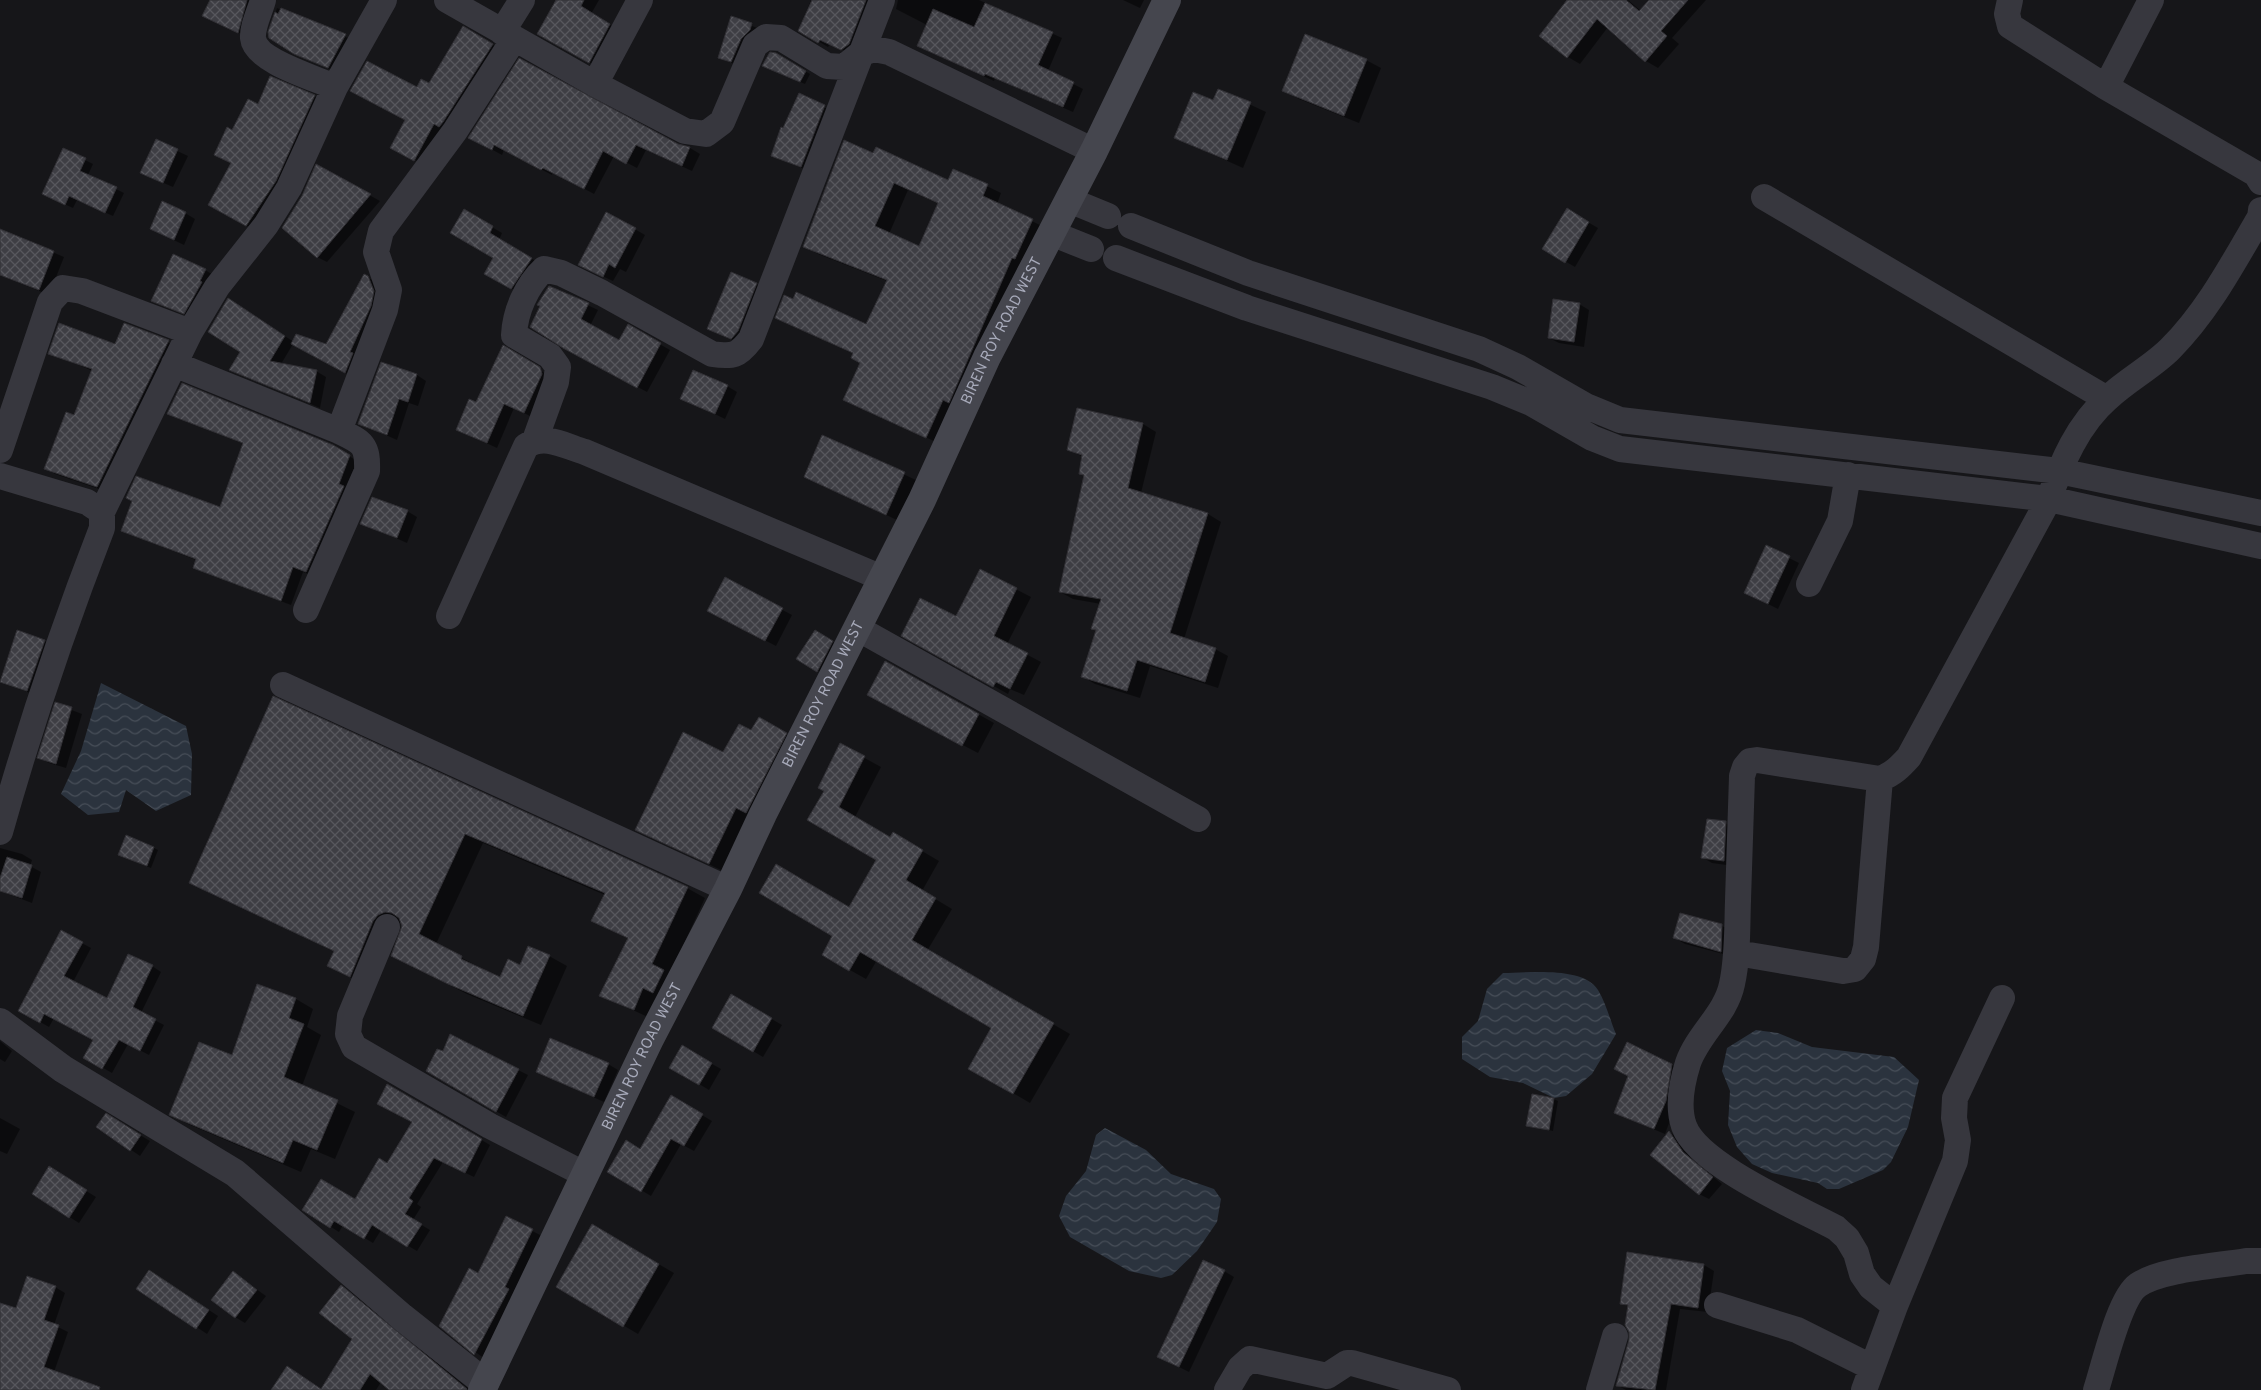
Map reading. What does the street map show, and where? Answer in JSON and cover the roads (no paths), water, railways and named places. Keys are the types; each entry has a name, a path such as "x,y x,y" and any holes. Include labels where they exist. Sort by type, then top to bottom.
{"main road":[{"name":"BIREN ROY ROAD WEST","path":"483,1387 654,1030 728,889 763,814 922,500 987,357 1094,151 1167,0"}],"street":[{"path":"263,0 252,36 255,48 265,57 335,87"},
{"path":"0,832 34,715 62,631 102,528 102,512 190,332 217,287 266,225 289,188 335,87 384,0"},
{"path":"447,0 508,36 685,132 706,134 722,122 755,46 766,37 781,38 827,66 844,67 860,54 874,50 889,52 1094,151"},
{"path":"339,431 385,310 389,290 376,252 381,231 455,131 508,36 522,0"},
{"path":"595,84 640,0"},
{"path":"535,440 556,382 558,367 550,356 514,335 514,320 533,280 544,269 561,273 712,354 728,357 741,352 751,340 882,0"},
{"path":"2010,0 2007,14 2010,26 2106,87 2256,174 2261,182"},
{"path":"2106,87 2151,0"},
{"path":"1764,197 2107,399"},
{"path":"1069,200 1248,273 1479,349 1518,367 1586,406 1620,420 2059,471 2261,513"},
{"path":"1895,1306 1872,1287 1862,1274 1856,1253 1847,1238 1836,1228 1732,1172 1698,1148 1684,1126 1681,1104 1682,1084 1688,1062 1697,1043 1727,999 1732,984 1737,953 1742,776 1744,767 1750,761 1757,760 1880,779 1892,775 1909,757 2049,499 2059,471 2081,428 2107,399 2170,349 2211,301 2260,217 2261,210"},
{"path":"1051,233 1091,248"},
{"path":"1116,258 1247,308 1492,387 1531,403 1592,438 1620,449 2049,499 2261,546"},
{"path":"0,450 10,385 50,302 63,288 82,291 190,332"},
{"path":"174,364 339,431 360,441 368,453 367,471 306,610"},
{"path":"449,616 526,446 535,440 548,440 585,452 882,578"},
{"path":"0,476 87,502 102,512"},
{"path":"1809,584 1840,521 1848,476"},
{"path":"857,628 1198,819"},
{"path":"283,685 728,889"},
{"path":"1737,953 1843,970 1855,969 1863,959 1866,947 1880,779"},
{"path":"388,927 350,1016 348,1034 354,1047 490,1126 584,1174"},
{"path":"1717,1305 1796,1330 1868,1379 1895,1306 1955,1161 1958,1140 1954,1118 1955,1098 2002,998"},
{"path":"0,1022 62,1069 235,1173 483,1387"},
{"path":"2096,1390 2122,1306 2137,1285 2158,1276 2246,1261 2261,1261"},
{"path":"1599,1390 1615,1336"},
{"path":"1227,1390 1240,1368 1250,1360 1327,1376 1347,1363 1352,1363 1448,1390"}],"water":[{"path":"101,683 186,726 192,754 191,795 156,811 126,790 119,812 88,815 61,794 81,751"},
{"path":"1554,972 1568,974 1591,982 1601,995 1616,1034 1592,1074 1566,1096 1554,1098 1523,1083 1490,1077 1462,1059 1462,1037 1478,1021 1487,989 1503,973"},
{"path":"1756,1030 1778,1033 1812,1047 1894,1057 1919,1080 1908,1127 1891,1162 1883,1170 1839,1189 1827,1189 1818,1183 1772,1173 1752,1164 1737,1147 1728,1125 1730,1091 1722,1071 1727,1048"},
{"path":"1105,1128 1146,1150 1171,1174 1214,1189 1221,1199 1217,1222 1197,1251 1172,1275 1161,1278 1129,1271 1070,1237 1059,1216 1066,1196 1086,1171 1096,1135"}]}
